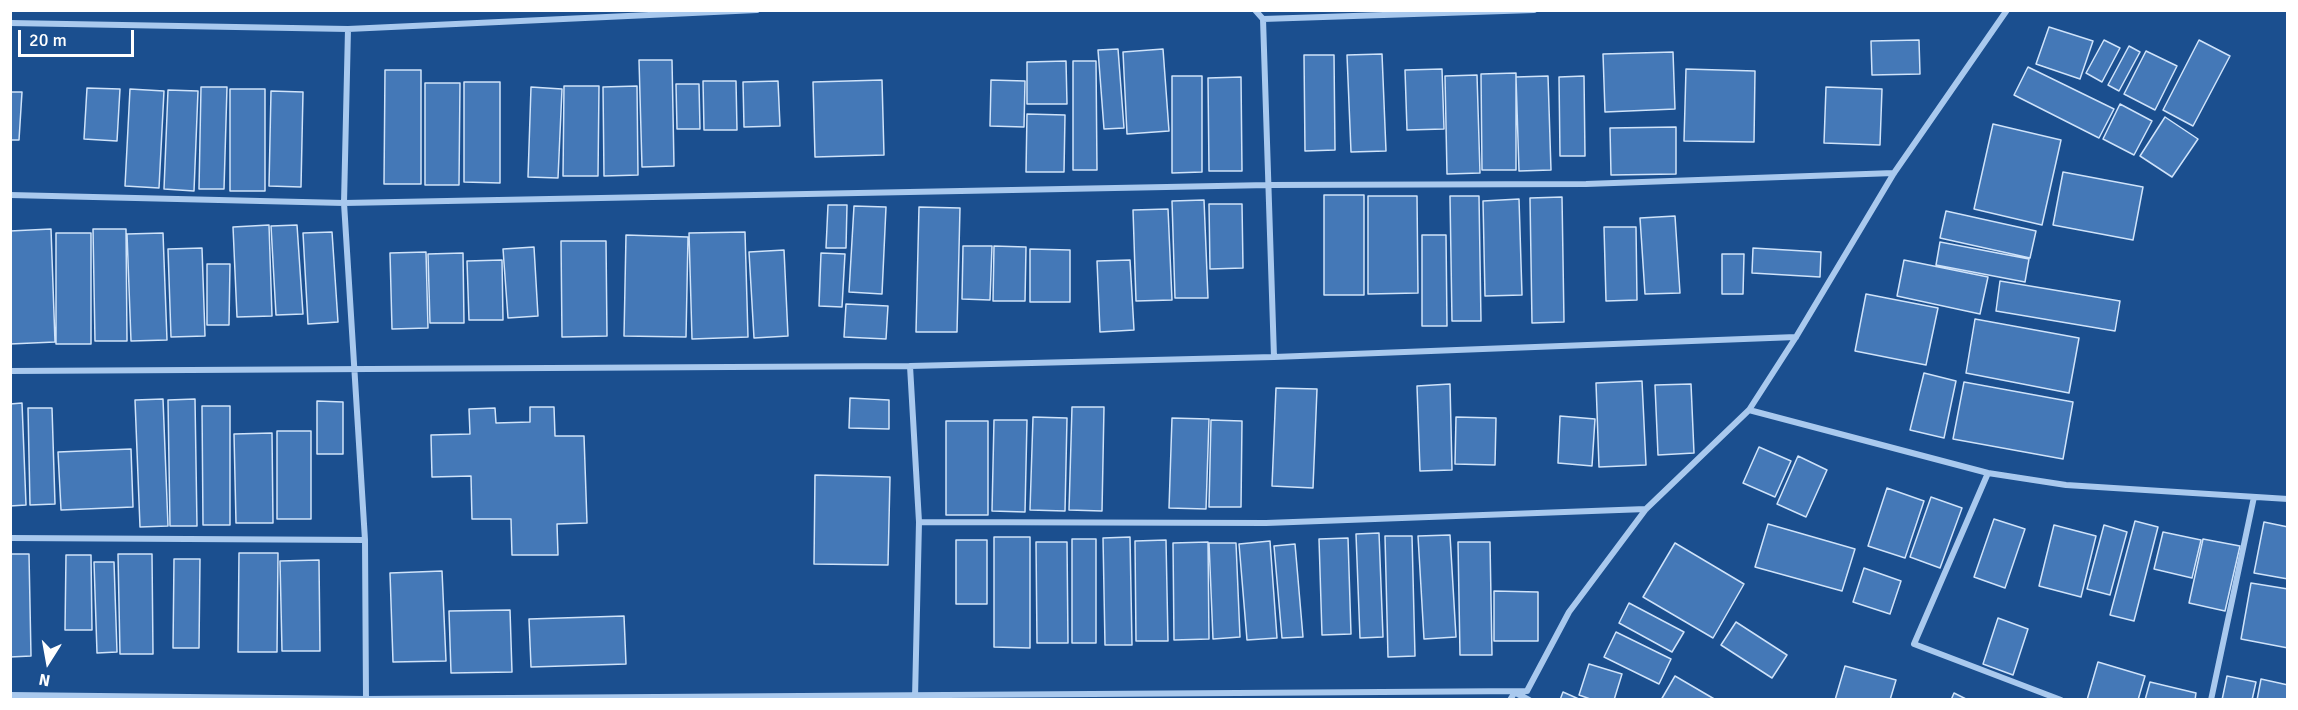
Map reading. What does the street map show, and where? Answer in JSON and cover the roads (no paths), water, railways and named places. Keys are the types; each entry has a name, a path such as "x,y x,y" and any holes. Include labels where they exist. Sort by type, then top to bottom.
{"street":[{"path":"10,23 348,29 757,10"},
{"path":"1256,10 1263,19 1274,357"},
{"path":"1263,19 1534,10"},
{"path":"1527,691 1569,612 1646,509 1749,410 1796,337 1894,173 2007,10"},
{"path":"348,29 344,204 365,540 366,699"},
{"path":"10,195 344,204 1269,186 1586,184 1894,173"},
{"path":"10,371 354,371 910,366 1274,357 1796,337"},
{"path":"910,366 919,522 915,698"},
{"path":"1749,410 1988,473 2066,485 2288,499"},
{"path":"1988,473 1914,644 2061,699"},
{"path":"2211,699 2254,497"},
{"path":"919,522 1266,523 1646,509"},
{"path":"10,538 365,540"},
{"path":"1510,699 1515,692 1527,691"},
{"path":"10,695 366,699 915,698 1527,691"},
{"path":"1515,692 1529,699"}]}
